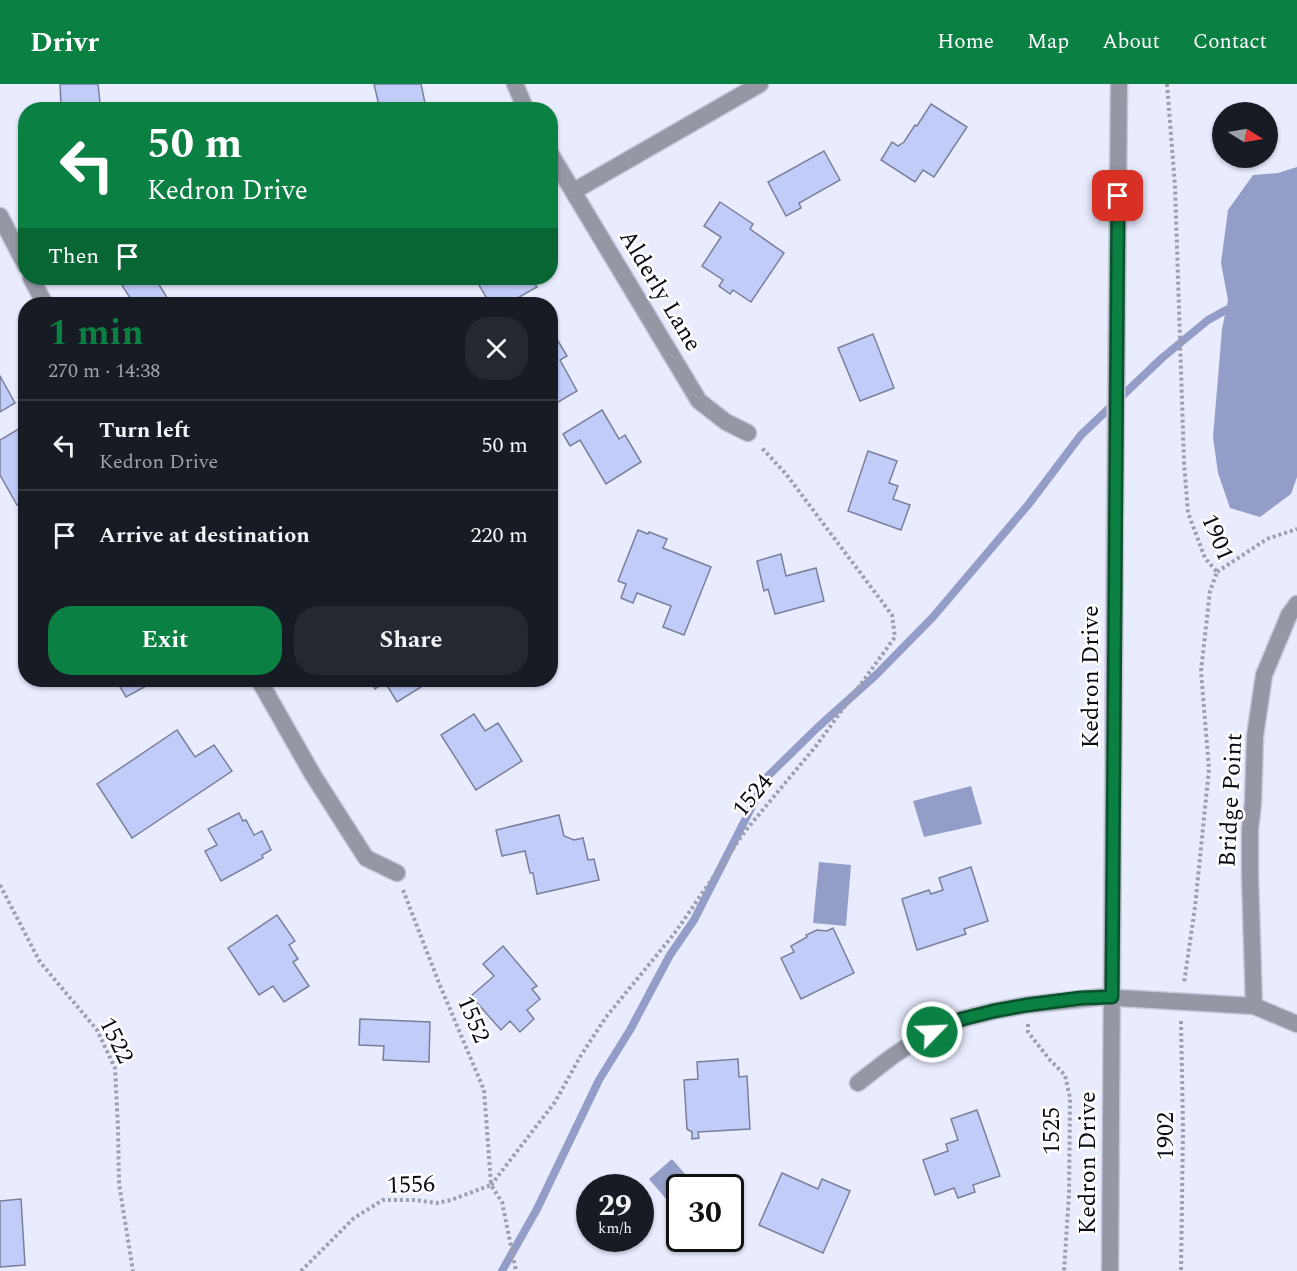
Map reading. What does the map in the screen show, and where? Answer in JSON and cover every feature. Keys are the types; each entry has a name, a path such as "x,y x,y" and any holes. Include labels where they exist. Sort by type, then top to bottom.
{"street":[{"path":"515,84 523,102"},
{"path":"574,191 760,84"},
{"name":"Kedron Drive","path":"1110,1271 1119,84"},
{"name":"Alderly Lane","path":"558,166 699,401 726,422 748,433"},
{"path":"0,216 18,251"},
{"name":"Bridge Point","path":"1254,1006 1250,829 1255,736 1264,675 1289,615 1297,604"},
{"path":"263,687 313,775 366,858 397,873"},
{"path":"858,1083 890,1058 932,1032 962,1019 1027,1005 1081,998 1112,997 1254,1006 1297,1024"}],"path":[{"name":"1901","path":"1167,84 1175,186 1184,462 1188,513 1204,558 1217,572 1210,591 1201,671 1209,769 1195,907 1182,1001"},
{"name":"1524","path":"491,1185 555,1102 606,1017 674,934 746,830 816,746 895,637 892,615 786,474 748,433"},
{"path":"1217,572 1267,539 1297,529"},
{"name":"1552","path":"397,873 439,983 484,1090 491,1185"},
{"name":"1522","path":"0,885 40,962 97,1030 115,1068 118,1184 133,1271"},
{"name":"1902","path":"1181,1271 1184,1128 1182,1001"},
{"name":"1525","path":"1027,1005 1028,1032 1065,1075 1070,1098 1069,1194 1064,1271"},
{"path":"491,1185 502,1202 516,1271"},
{"name":"1556","path":"301,1271 354,1218 383,1200 437,1203 491,1185"}],"water":[{"path":"1297,167 1297,477 1291,494 1260,517 1230,508 1218,473 1213,437 1222,329 1228,300 1221,263 1228,210 1253,175 1278,173"},
{"path":"971,786 982,824 924,837 913,801"},
{"path":"819,862 851,865 846,926 813,923"},
{"path":"672,1159 685,1174 666,1174 666,1199 654,1185 654,1175"}],"building":[{"path":"60,84 98,84 100,102 61,102"},
{"path":"374,84 421,84 425,102 378,102"},
{"path":"931,104 967,127 934,177 923,170 915,182 881,160 892,142 898,146 904,142"},
{"path":"824,151 840,180 799,203 801,208 786,216 768,182"},
{"path":"720,202 753,224 750,229 784,253 751,302 733,290 730,294 719,286 723,280 702,266 721,237 704,226"},
{"path":"122,285 159,285 167,297 130,297"},
{"path":"479,285 536,285 537,287 519,297 486,297"},
{"path":"873,334 894,388 860,401 838,348"},
{"path":"558,341 567,356 560,360 577,391 558,402"},
{"path":"0,376 15,403 0,412"},
{"path":"602,410 619,439 625,435 641,462 606,484 580,440 570,446 563,434"},
{"path":"18,429 17,505 0,475 0,440"},
{"path":"868,451 897,461 889,483 898,486 893,499 910,505 901,530 848,511"},
{"path":"638,530 667,539 663,548 711,567 684,635 663,627 671,606 637,593 633,603 621,598 626,584 618,581"},
{"path":"781,554 786,576 816,568 824,601 775,614 768,589 764,591 757,561"},
{"path":"120,687 144,687 126,697"},
{"path":"388,687 421,687 397,702"},
{"path":"474,714 485,731 498,723 522,761 476,790 441,735"},
{"path":"177,730 195,757 214,745 232,771 132,838 97,784"},
{"path":"239,813 243,821 246,820 254,835 262,831 271,850 262,855 263,858 221,881 205,851 217,845 208,829"},
{"path":"559,815 564,836 574,840 583,838 588,860 594,859 599,880 537,894 525,851 502,856 496,830"},
{"path":"971,867 988,921 964,929 966,934 917,950 902,899 929,890 931,894 943,890 939,878"},
{"path":"277,915 295,941 289,945 298,959 293,962 309,986 284,1002 273,986 259,995 228,948"},
{"path":"833,928 854,973 801,999 781,958 794,952 791,946 807,937 806,935 817,930 827,931"},
{"path":"503,946 537,986 532,989 540,999 527,1010 534,1019 520,1032 510,1021 501,1030 471,996 494,976 483,964"},
{"path":"360,1019 430,1022 429,1062 383,1060 384,1046 359,1045"},
{"path":"738,1059 739,1077 747,1076 750,1129 698,1132 699,1138 692,1139 692,1132 687,1129 684,1080 698,1079 697,1062"},
{"path":"977,1110 1000,1176 973,1185 975,1192 958,1198 954,1188 935,1195 923,1160 948,1151 946,1144 958,1140 951,1119"},
{"path":"782,1173 818,1189 822,1179 850,1191 823,1253 759,1225"},
{"path":"21,1199 25,1265 0,1267 0,1201"}],"waterway":[{"path":"502,1271 537,1209 599,1080 630,1030 670,955 694,920 767,777 876,675 933,617 1028,505 1081,435 1162,358 1208,320 1226,310"}],"route":[{"path":"932,1032 962,1019 994,1011 1081,998 1112,997 1118,196"}]}
